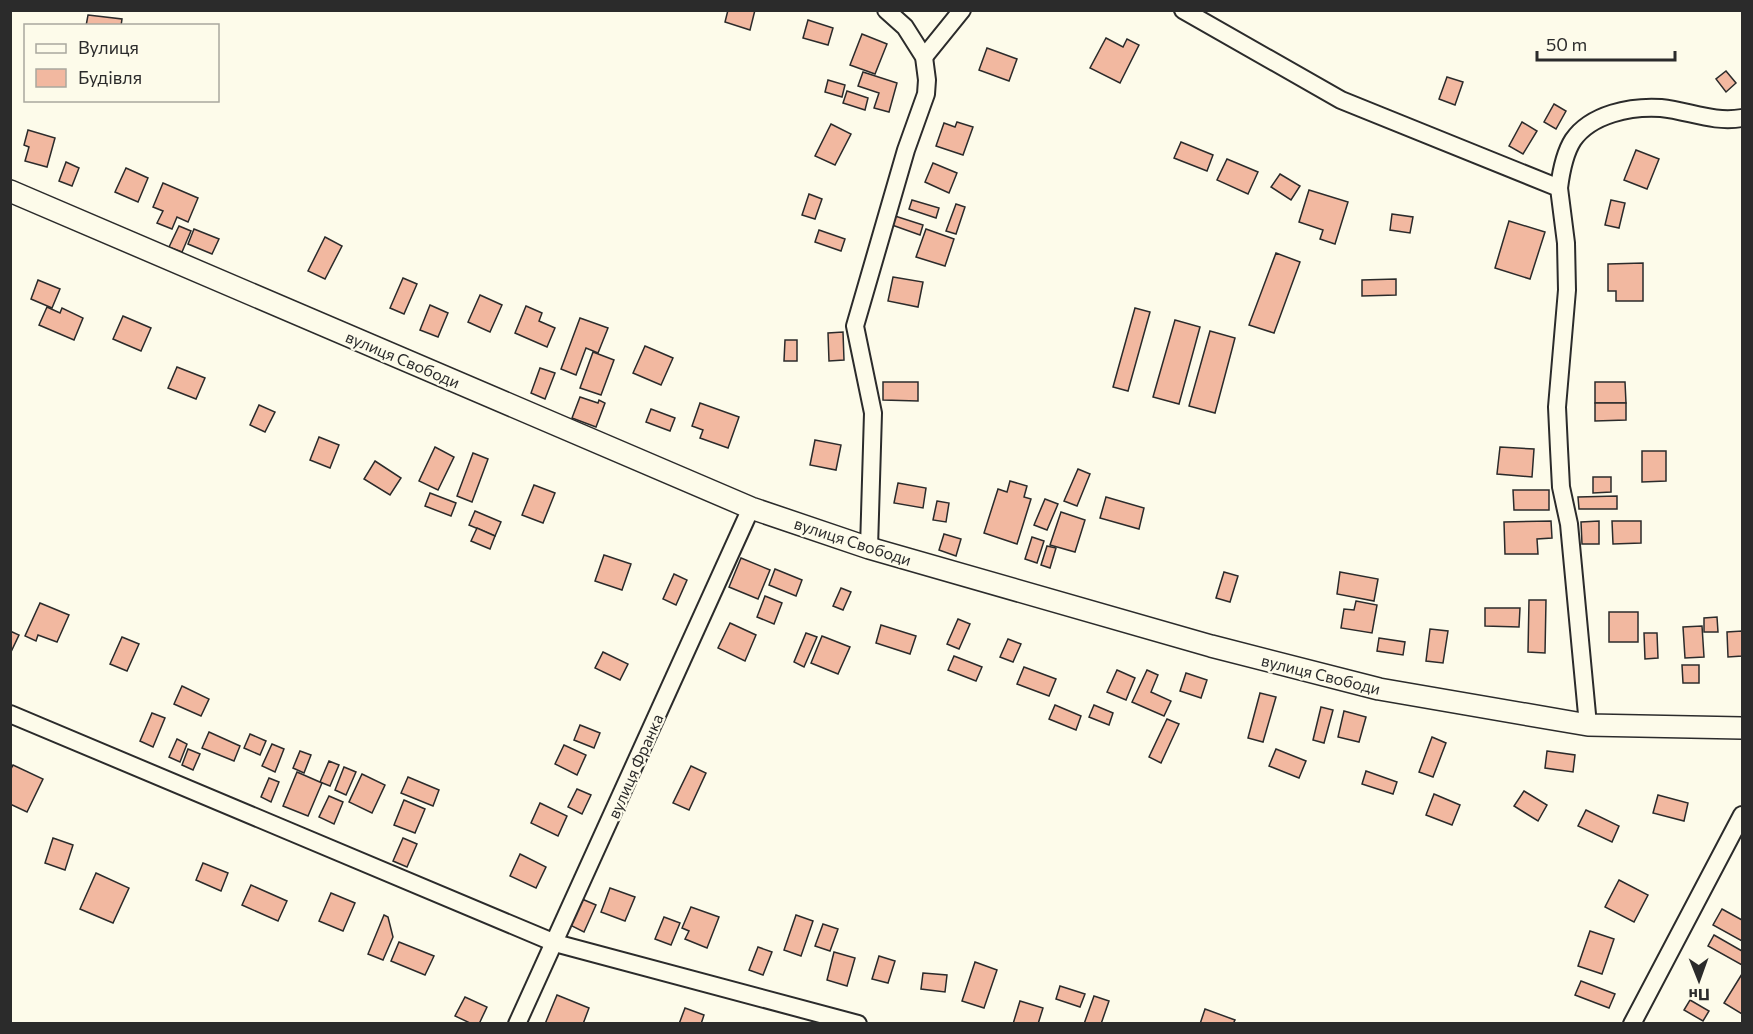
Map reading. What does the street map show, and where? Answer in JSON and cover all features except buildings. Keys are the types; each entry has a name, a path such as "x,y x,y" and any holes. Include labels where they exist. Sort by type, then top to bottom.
{"street":[{"path":"869,548 873,413 855,326 906,150 926,94 927,80 924,57 905,27 886,10"},
{"path":"924,57 962,10"},
{"path":"1183,10 1341,100 1559,188"},
{"path":"1588,725 1569,524 1561,487 1557,407 1567,290 1566,243 1559,188 1562,168 1573,140 1590,123 1616,113 1650,108 1689,113 1716,120 1743,118"},
{"name":"вулиця Свободи","path":"10,191 751,508 869,548 1211,646 1379,689 1588,725 1743,729"},
{"name":"вулиця Франка","path":"517,1023 751,508"},
{"path":"10,714 555,943 858,1023"},
{"path":"1632,1023 1743,815"}]}
